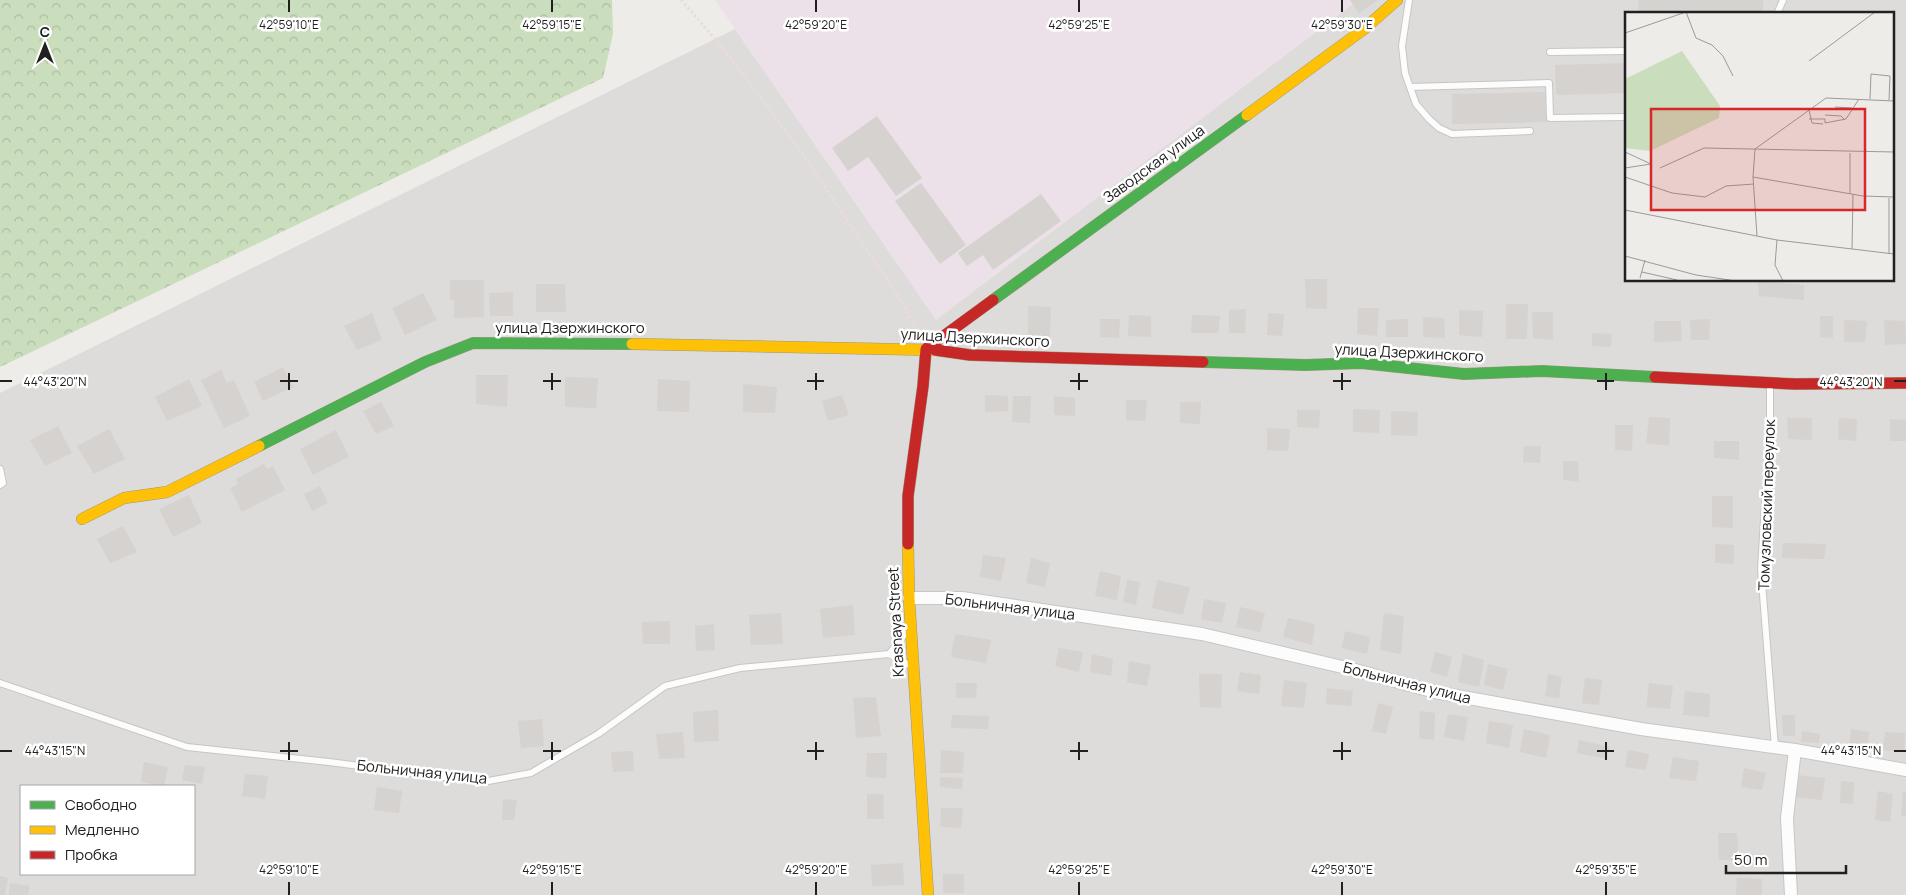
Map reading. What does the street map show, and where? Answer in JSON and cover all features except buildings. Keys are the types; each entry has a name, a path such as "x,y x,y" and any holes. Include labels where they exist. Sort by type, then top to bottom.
{"street":[{"name":"Заводская улица","path":"926,349 1356,34 1398,0"},
{"name":"улица Дзержинского","path":"82,519 124,498 167,492 425,362 473,343 524,342 926,349 970,355 1306,365 1361,364 1464,374 1542,371 1770,382 1906,383"},
{"name":"Krasnaya Street","path":"926,349 923,386 908,496 910,626 928,895"},
{"name":"Больничная улица","path":"909,598 962,598 1202,634 1355,670 1435,692 1641,729 1795,750 1906,770"},
{"path":"1791,895 1787,818 1795,750"}],"lane":[{"path":"1409,0 1402,46 1405,72 1416,104 1439,128 1452,134 1530,131"},
{"path":"1778,12 1783,0"},
{"path":"1550,52 1625,51"},
{"path":"1410,87 1549,83 1550,118 1625,117"},
{"name":"Томузловский переулок","path":"1770,382 1770,422 1761,569 1775,748"},
{"path":"0,469 3,483 0,485"},
{"path":"910,626 888,654 913,668"},
{"name":"Больничная улица","path":"0,683 187,747 329,762 483,782 530,773 598,734 665,686 740,668 888,654"}],"path":[{"path":"681,0 709,31 795,143 904,305 926,349"}],"shaded area":[{"path":"715,0 1358,0 936,320"},
{"path":"1358,0 1906,0 1906,895 0,895 0,393 735,29 936,319"}],"green space":[{"path":"0,0 612,0 613,34 603,78 0,367"}],"traffic: fast":[{"path":"993,300 1247,115"},
{"path":"259,446 425,362 473,343 632,344"},
{"path":"1203,362 1306,365 1361,363 1464,374 1542,371 1655,377"}],"traffic: slow":[{"path":"1247,115 1364,29 1397,0"},
{"path":"632,344 935,350"},
{"path":"82,519 124,498 167,492 259,446"},
{"path":"908,544 909,598 928,895"}],"traffic: jam":[{"path":"908,544 908,496 923,386 926,349 993,300"},
{"path":"935,350 970,355 1203,362"},
{"path":"1655,377 1795,384 1906,383"}]}
